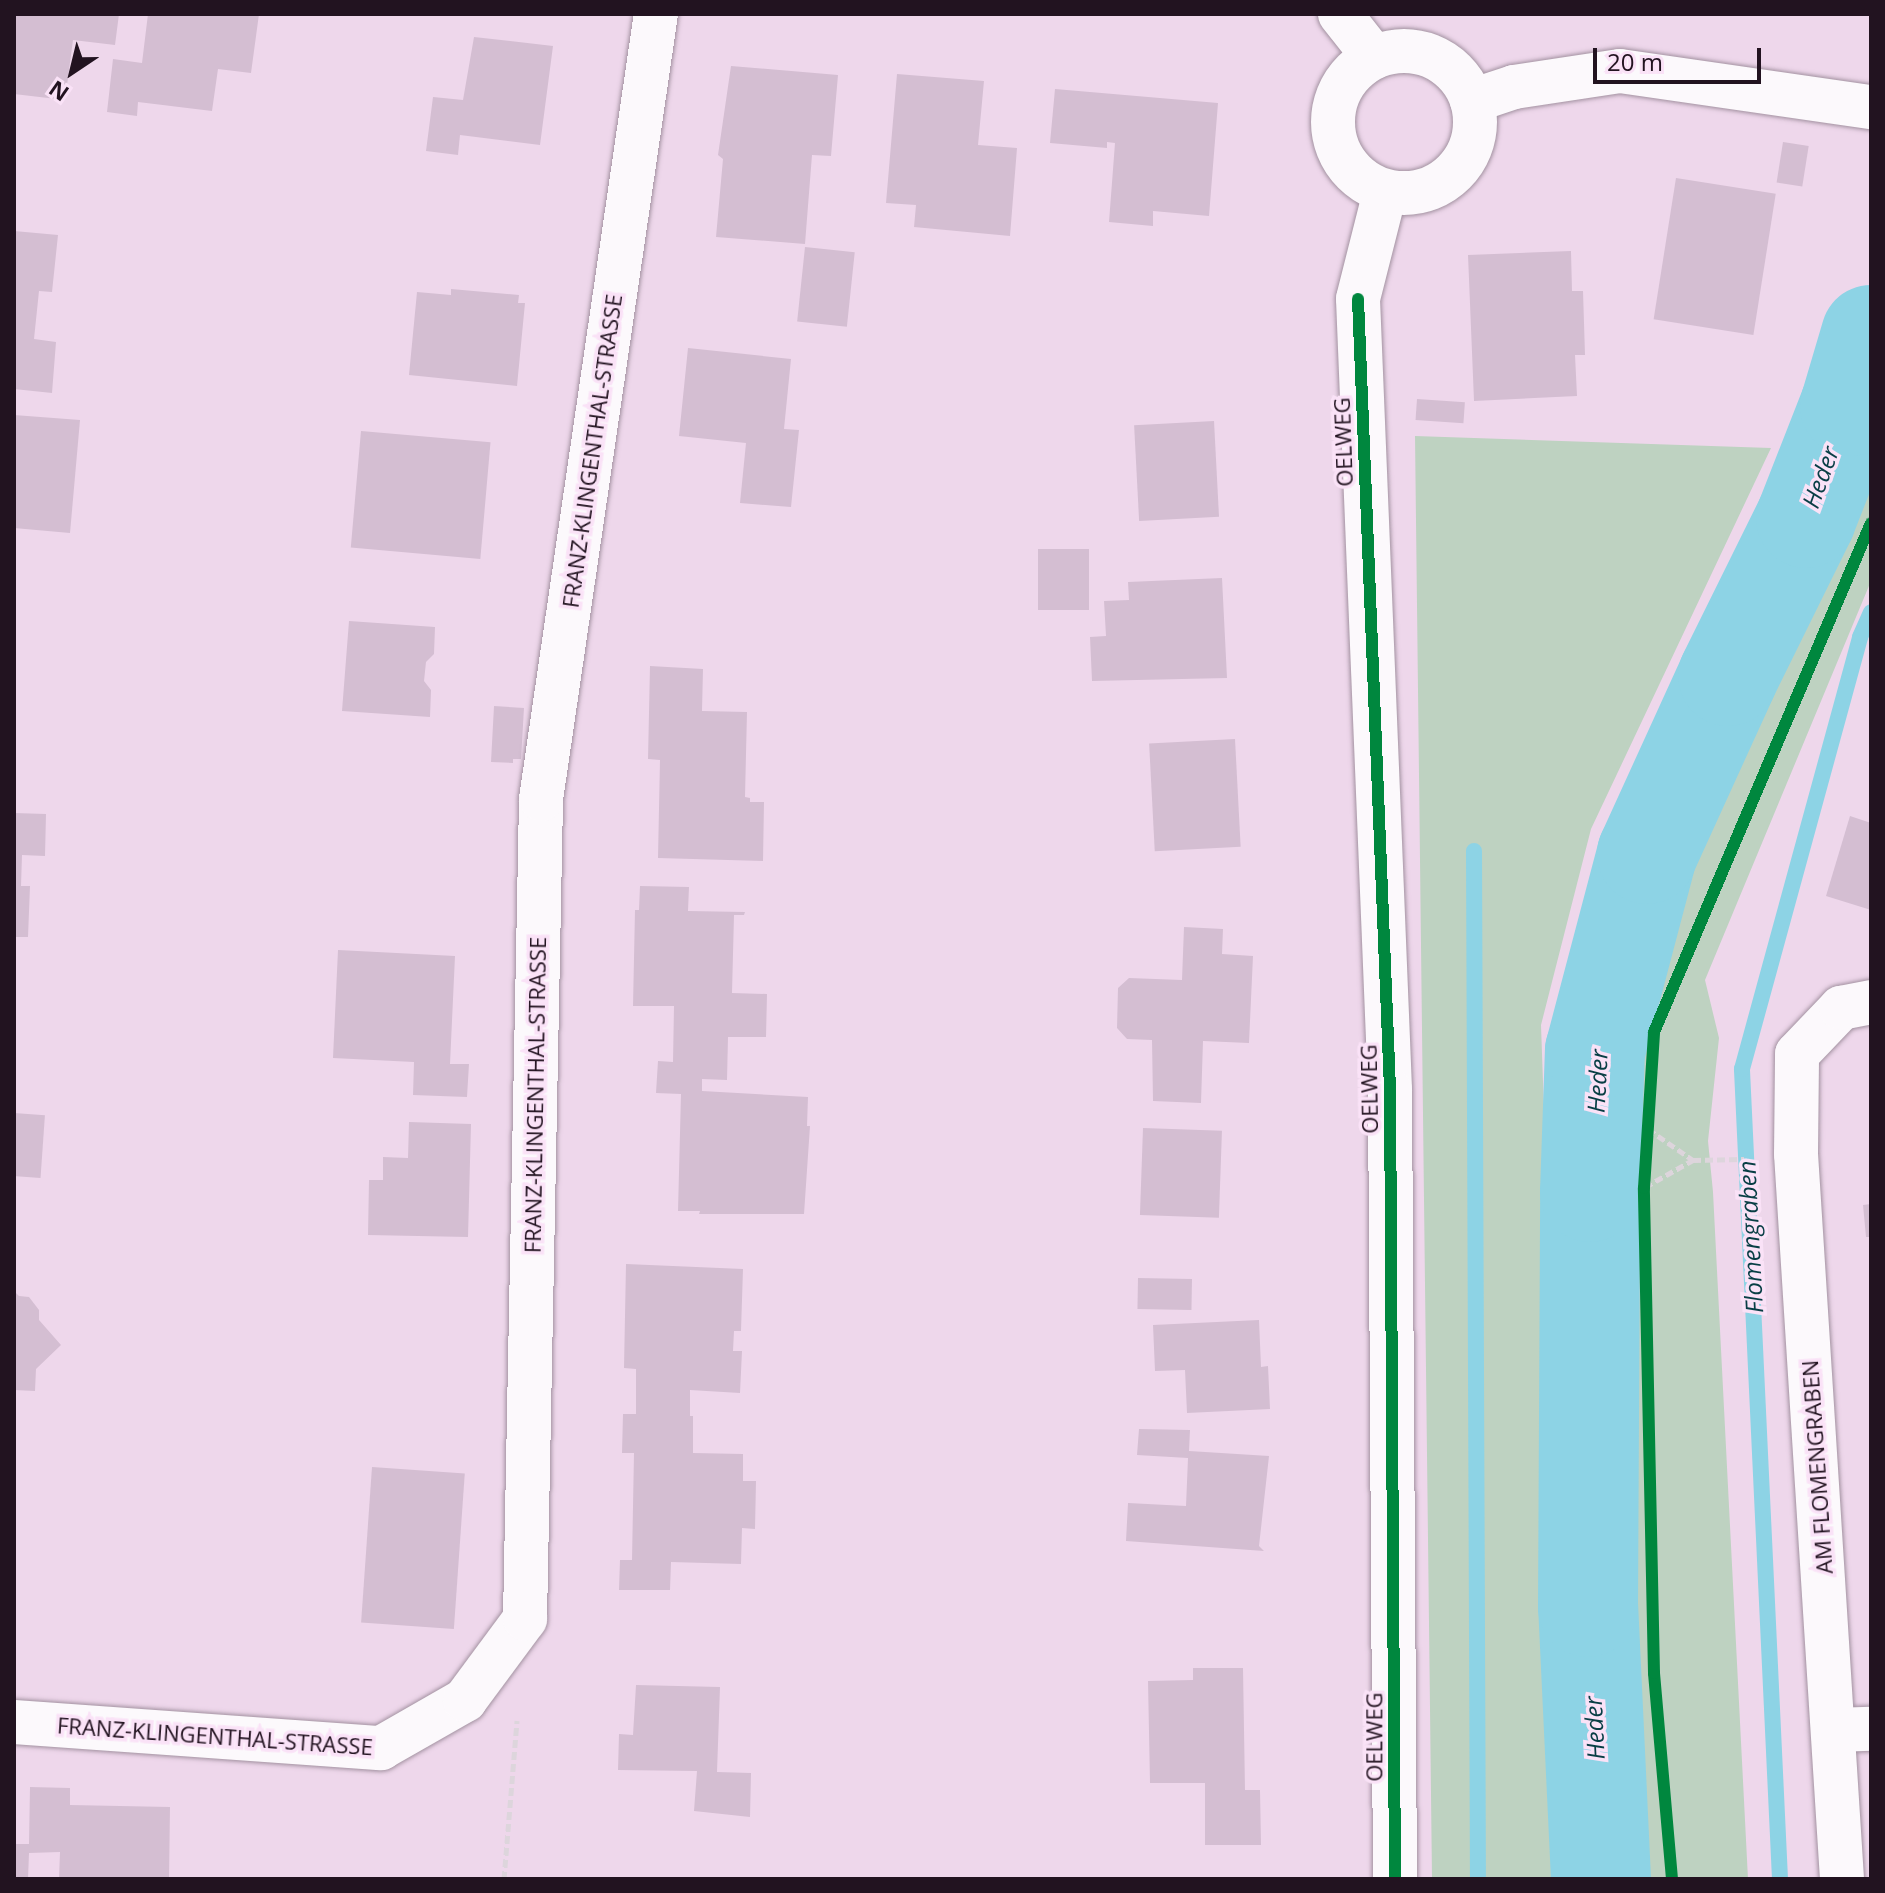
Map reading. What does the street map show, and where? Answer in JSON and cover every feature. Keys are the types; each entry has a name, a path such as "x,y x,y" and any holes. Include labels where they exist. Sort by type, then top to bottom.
{"street":[{"name":"FRANZ-KLINGENTHAL-STRASSE","path":"14,1722 381,1748 465,1700 525,1619 541,799 656,14"},
{"path":"1340,14 1374,57"},
{"path":"1404,51 1434,57 1455,73 1472,101 1473,139 1467,157 1439,185 1419,192 1385,192 1349,169 1337,149 1331,127 1334,104 1343,83 1356,68 1374,57 1404,51"},
{"path":"1472,101 1514,87 1620,71 1856,105"},
{"name":"OELWEG","path":"1385,192 1358,299 1390,1090 1395,1879"},
{"name":"AM FLOMENGRABEN","path":"1842,1879 1852,1730 1796,1154 1797,1054 1841,1008 1871,1002"}],"path":[{"path":"1672,1879 1654,1673 1644,1188 1654,1032 1664,1002 1871,523"},
{"path":"1648,1129 1693,1160"},
{"path":"1644,1188 1693,1160 1731,1161"},
{"path":"504,1879 518,1711"}],"green space":[{"path":"1415,436 1771,448 1591,829 1541,1025 1571,1879 1432,1879"},
{"path":"1871,458 1871,581 1705,980 1719,1038 1708,1141 1748,1879 1645,1879 1625,1286 1623,1107 1631,1016 1653,937"}],"building":[{"path":"14,14 119,14 115,45 73,40 65,100 14,94"},
{"path":"148,14 259,14 251,73 218,69 212,111 138,102 137,116 107,112 113,59 142,63"},
{"path":"474,37 553,46 540,145 460,135 458,155 426,151 433,97 463,100"},
{"path":"731,66 838,75 831,156 812,155 805,244 716,237 723,159 718,155"},
{"path":"897,74 984,81 978,145 1017,148 1010,236 914,227 916,205 886,203"},
{"path":"1055,89 1218,103 1209,216 1153,211 1153,226 1109,222 1115,143 1107,142 1107,148 1050,143"},
{"path":"1783,142 1809,146 1802,187 1777,182"},
{"path":"1676,178 1776,194 1753,335 1654,319"},
{"path":"14,231 58,235 52,292 39,291 34,339 56,342 52,393 14,389"},
{"path":"805,247 855,252 847,327 797,322"},
{"path":"1571,251 1572,291 1583,291 1585,355 1575,355 1577,396 1474,401 1468,255"},
{"path":"451,289 519,295 518,303 525,303 517,386 409,375 417,292 451,295"},
{"path":"688,348 791,359 784,429 799,430 791,507 740,503 746,443 679,436"},
{"path":"1417,399 1465,402 1463,423 1416,420"},
{"path":"14,415 80,420 70,533 14,528"},
{"path":"1214,421 1219,517 1139,521 1134,425"},
{"path":"361,431 491,442 480,559 351,548"},
{"path":"1038,549 1089,549 1089,610 1038,610"},
{"path":"1222,578 1227,678 1092,681 1090,637 1106,636 1104,601 1129,600 1128,582"},
{"path":"349,621 435,627 434,654 426,662 424,681 431,690 430,717 342,711"},
{"path":"650,666 703,669 702,711 747,712 745,797 750,798 750,802 764,802 763,861 658,858 660,760 648,759"},
{"path":"494,706 524,708 521,759 513,759 513,763 491,762"},
{"path":"1235,739 1241,847 1155,851 1149,744"},
{"path":"14,813 46,814 45,856 22,855 21,886 30,886 28,937 14,937"},
{"path":"1850,816 1871,823 1871,910 1826,896"},
{"path":"640,886 689,887 688,911 745,912 744,915 734,915 732,993 767,994 766,1037 728,1037 727,1080 702,1079 702,1091 808,1097 807,1126 810,1126 804,1214 699,1214 700,1211 678,1211 681,1094 656,1093 658,1061 673,1062 674,1006 633,1006 635,910 639,910"},
{"path":"1184,927 1223,929 1222,954 1253,956 1249,1043 1203,1041 1201,1103 1153,1101 1152,1040 1127,1039 1117,1028 1118,988 1129,978 1182,980"},
{"path":"338,950 455,956 450,1064 469,1064 467,1097 413,1095 414,1062 333,1058"},
{"path":"14,1113 45,1115 41,1178 14,1176"},
{"path":"409,1122 471,1124 468,1237 368,1235 369,1180 383,1180 383,1157 408,1158"},
{"path":"1143,1128 1222,1131 1219,1218 1140,1215"},
{"path":"1871,1204 1871,1237 1866,1237 1863,1205"},
{"path":"626,1264 743,1269 741,1331 734,1331 733,1351 742,1351 740,1393 690,1390 690,1416 693,1416 693,1453 743,1454 743,1481 756,1481 755,1529 742,1528 741,1564 671,1562 670,1590 619,1590 620,1560 632,1560 634,1453 622,1453 623,1414 636,1414 636,1369 624,1368"},
{"path":"1138,1278 1192,1279 1191,1310 1137,1309"},
{"path":"14,1291 19,1296 29,1297 39,1310 39,1320 61,1345 36,1369 35,1391 14,1390"},
{"path":"1259,1320 1261,1367 1268,1366 1270,1409 1187,1413 1185,1370 1155,1371 1153,1325"},
{"path":"1139,1429 1190,1430 1189,1451 1269,1456 1259,1546 1264,1551 1126,1541 1128,1503 1186,1506 1188,1458 1137,1455"},
{"path":"372,1467 465,1473 454,1629 361,1623"},
{"path":"1193,1668 1243,1668 1245,1790 1260,1790 1261,1845 1205,1845 1205,1783 1150,1783 1148,1681 1193,1680"},
{"path":"636,1685 720,1687 717,1772 751,1773 750,1817 694,1811 697,1771 618,1770 619,1734 633,1735"},
{"path":"30,1787 70,1788 70,1805 170,1807 169,1879 59,1879 60,1852 29,1853 28,1879 14,1879 14,1844 29,1844"}],"waterway":[{"name":"Heder","path":"1601,1879 1588,1607 1590,1192 1595,1051 1647,854 1728,676 1806,518 1850,406 1871,335"},
{"name":"Flomengraben","path":"1780,1879 1742,1069 1860,637 1871,612"},
{"path":"1474,851 1478,1879"}],"cycle path":[{"path":"1358,299 1390,1090 1395,1879"},
{"path":"1672,1879 1654,1673 1644,1188 1654,1032 1871,523"}]}
